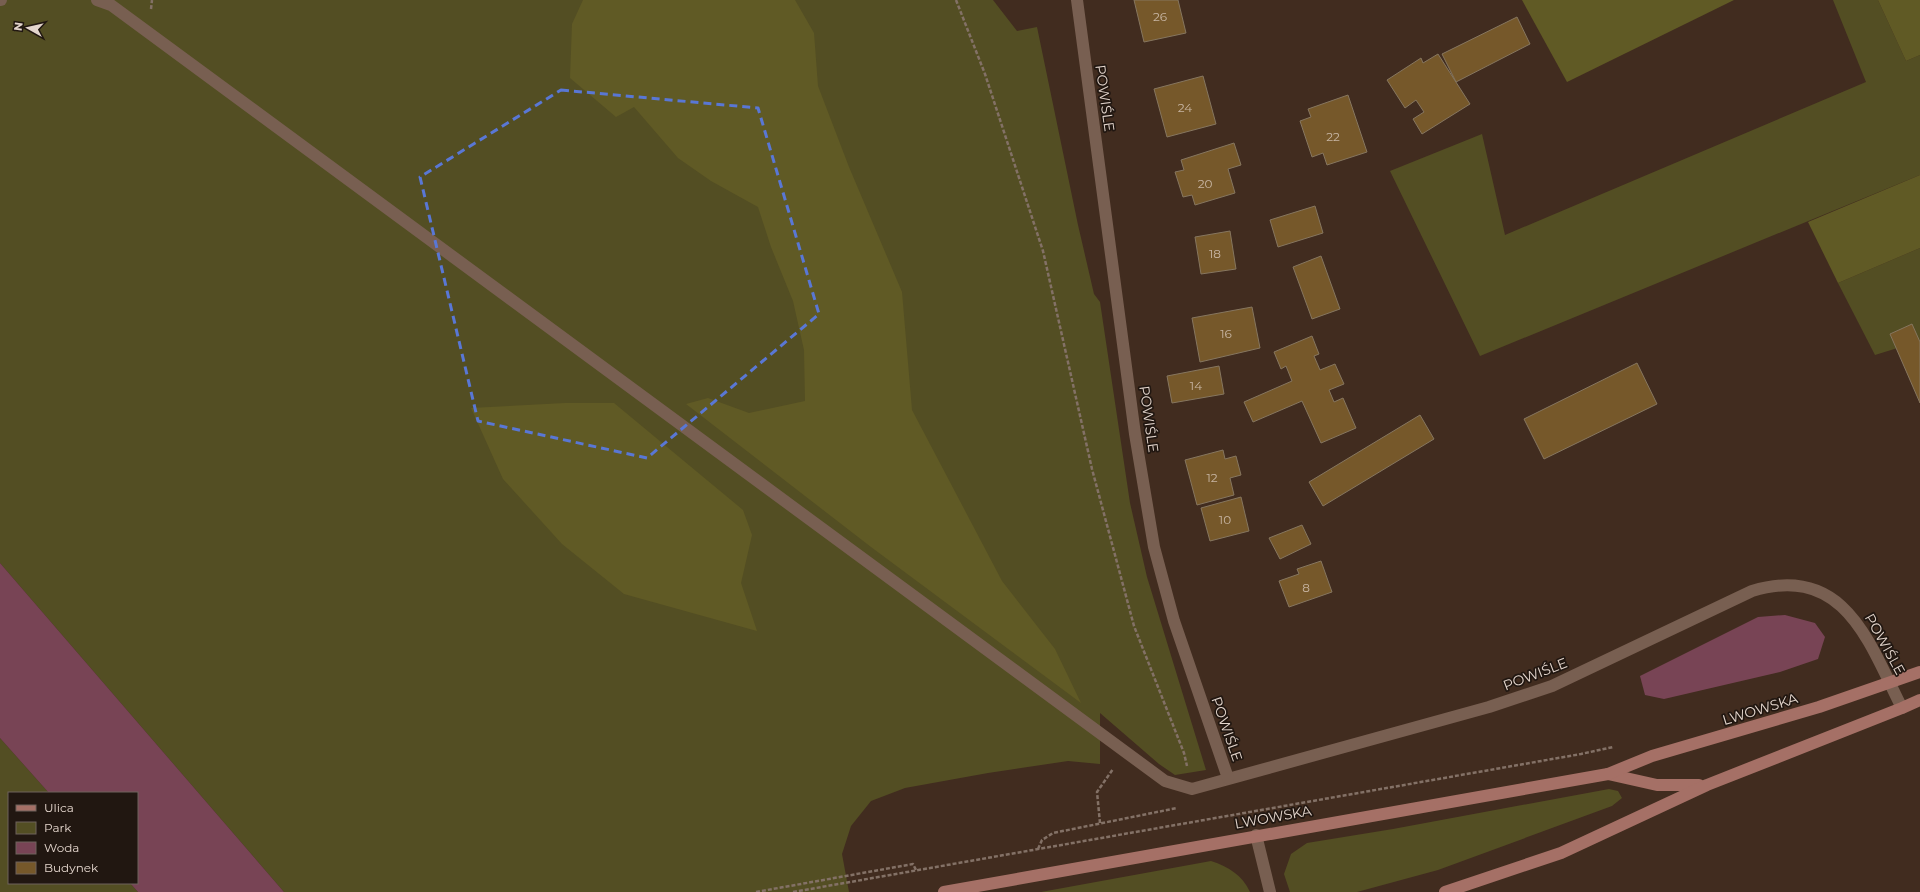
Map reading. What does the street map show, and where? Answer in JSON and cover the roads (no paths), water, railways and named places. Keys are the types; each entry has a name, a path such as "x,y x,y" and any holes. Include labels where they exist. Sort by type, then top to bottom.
{"main road":[{"name":"LWOWSKA","path":"944,892 1608,774 1652,756 1819,707 1920,672"},
{"name":"LWOWSKA","path":"1445,892 1561,853 1707,785 1920,700"},
{"name":"LWOWSKA","path":"1608,774 1657,785 1707,785"}],"street":[{"path":"97,0 111,5 1165,781 1192,788 1228,778"},
{"name":"POWIŚLE","path":"1077,0 1134,427 1154,547 1174,621 1228,778 1489,707 1552,686 1752,590 1766,586 1800,586 1816,590 1844,608 1862,629 1902,708"},
{"path":"1256,836 1270,892"}],"water":[{"path":"0,563 284,892 138,892 131,884 138,884 138,792 48,792 0,738"},
{"path":"1785,615 1815,623 1825,637 1818,659 1780,672 1664,699 1645,695 1640,676 1758,617"}]}
